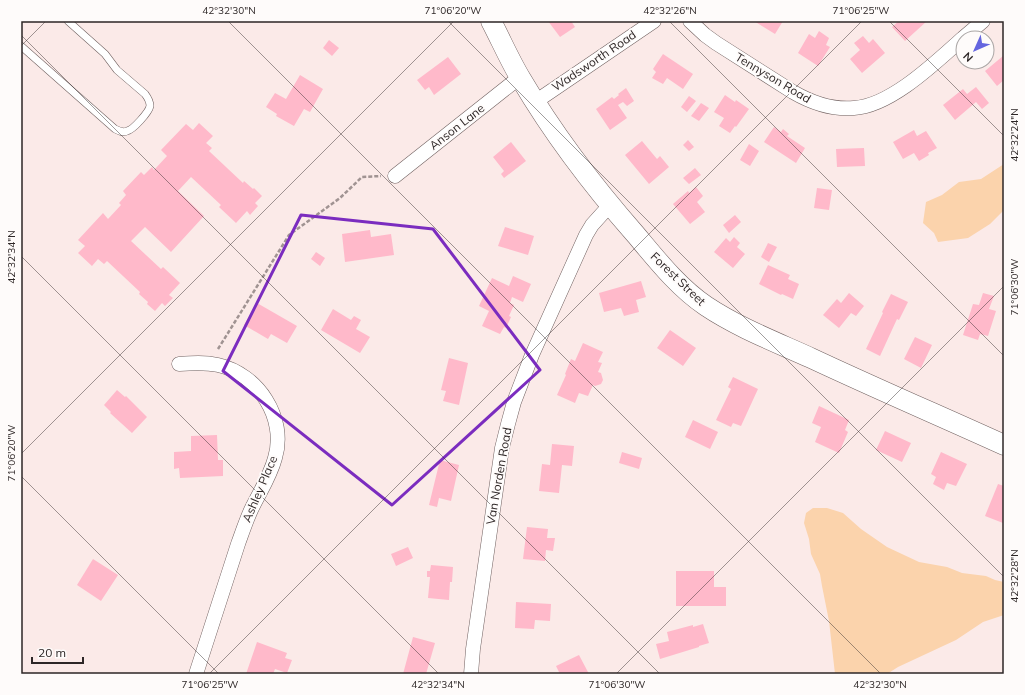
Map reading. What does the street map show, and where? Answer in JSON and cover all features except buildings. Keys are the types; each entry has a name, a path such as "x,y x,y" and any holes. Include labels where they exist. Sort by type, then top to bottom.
{"street":[{"name":"Forest Street","path":"491,21 520,77 553,130 573,158 610,205 672,276 689,292 720,315 757,334 1004,445"},
{"name":"Wadsworth Road","path":"535,102 654,21"},
{"name":"Tennyson Road","path":"690,21 716,43 793,92 806,99 825,106 845,108 868,106 879,102 916,78 955,45"},
{"name":"Tennyson Road","path":"972,30 983,21"},
{"name":"Anson Lane","path":"395,176 520,77"},
{"name":"Van Norden Road","path":"471,674 473,649 502,448 514,402 532,355 586,235 592,225 610,205"},
{"name":"Ashley Place","path":"179,364 210,363 223,366 247,378 259,389 272,412 277,427 278,443 272,469 251,510 238,544 196,674"}],"lane":[{"path":"21,46 115,129 122,132 129,131 148,110 150,105 148,98 117,70 106,54 68,21"}],"path":[{"path":"210,363 289,235 340,198 362,177 395,176"}],"highlighted area":[{"path":"301,215 433,229 540,370 392,505 223,371"}],"shaded area":[{"path":"1004,164 1004,210 990,224 968,238 938,242 934,233 923,223 926,202 942,195 959,182 981,179"},
{"path":"813,508 827,508 843,513 861,529 887,547 919,562 947,567 962,573 986,576 1004,582 1004,615 983,622 956,640 898,667 887,674 835,674 829,621 820,574 811,554 809,539 804,523 806,513"}]}
